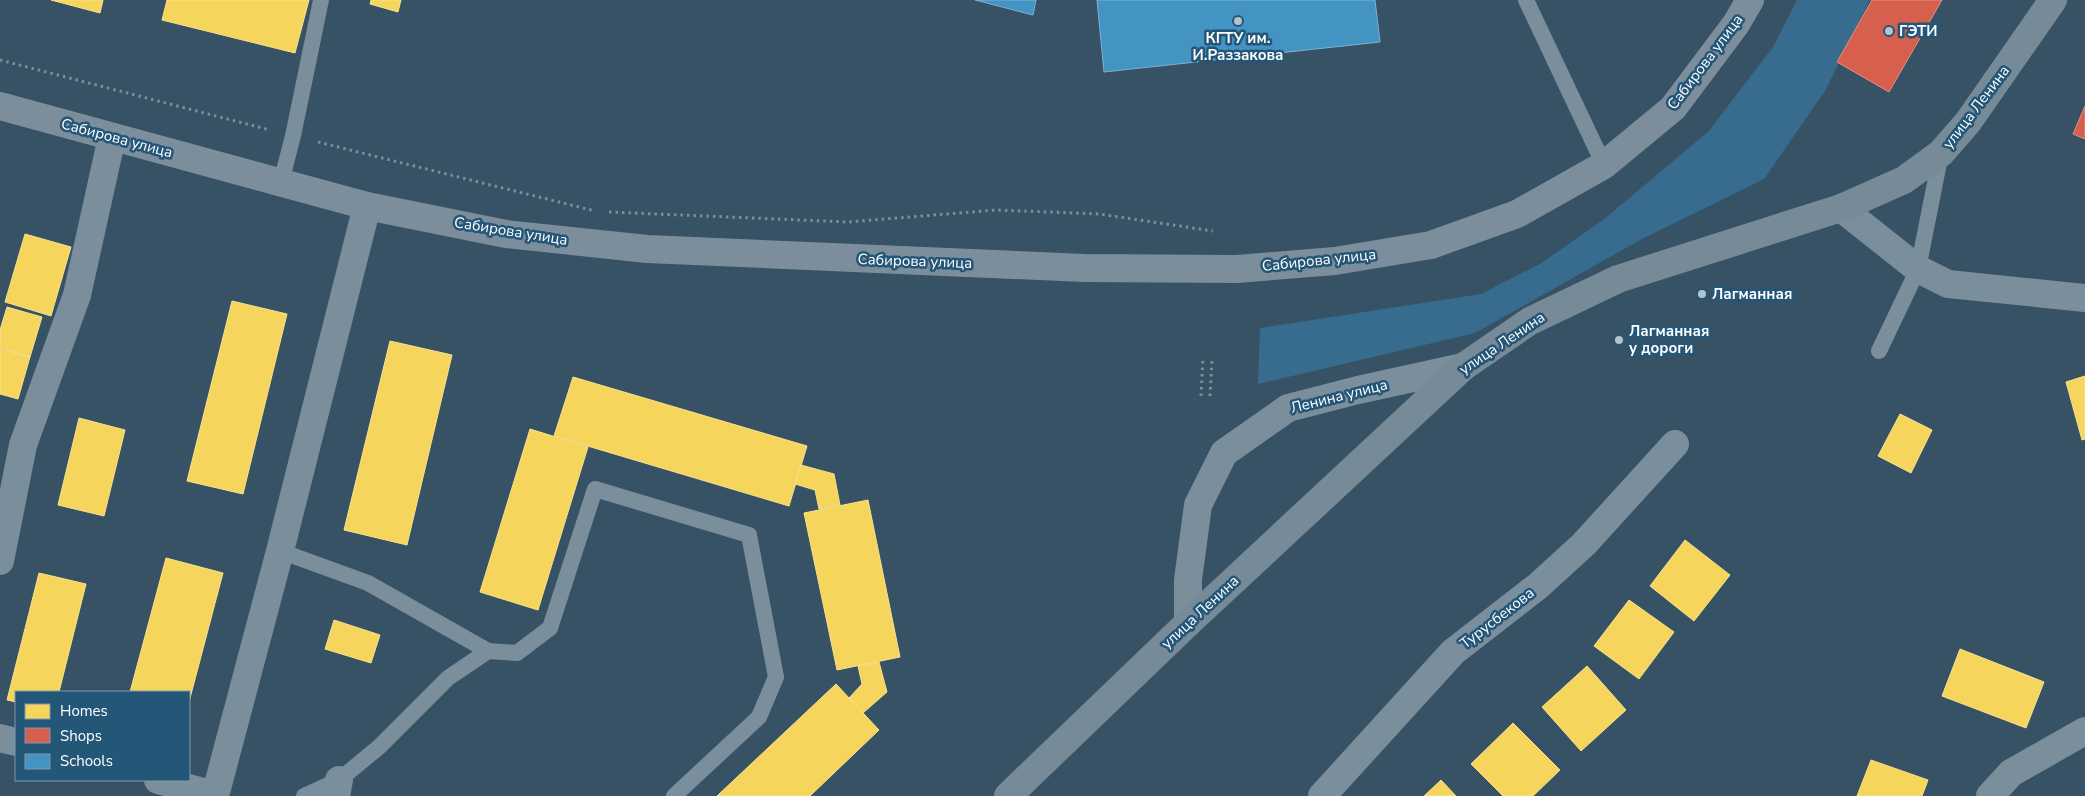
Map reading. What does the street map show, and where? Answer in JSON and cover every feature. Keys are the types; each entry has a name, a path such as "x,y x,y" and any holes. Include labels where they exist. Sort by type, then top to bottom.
{"highway":[{"name":"Сабирова улица","path":"0,106 367,206 506,234 647,249 1084,268 1237,269 1335,261 1431,245 1517,214 1604,165 1673,108 1736,24 1750,0"}],"main road":[{"name":"улица Ленина","path":"1013,794 1188,622 1463,367 1530,321 1618,280 1841,208 1904,180 1941,153 1968,122 2052,0"}],"street":[{"path":"0,561 12,443 77,295 112,136"},
{"path":"162,781 216,796 367,206"},
{"path":"1841,208 1918,269 1948,284 2085,298"},
{"name":"Ленина улица","path":"1188,622 1188,580 1198,505 1224,453 1288,408 1358,390 1463,367"},
{"name":"Турусбекова","path":"1322,796 1453,652 1538,586 1584,544 1675,444"},
{"path":"1990,796 2011,773 2085,731"},
{"path":"0,738 15,742"}],"lane":[{"path":"281,182 293,136 321,0"},
{"path":"1526,0 1604,165"},
{"path":"1879,351 1918,269 1941,153"},
{"path":"280,551 368,583 488,651 517,653 550,628 594,489 749,535 776,677 759,717 674,796"},
{"path":"304,796 337,788 448,678 488,651"}],"path":[{"path":"0,60 598,212"},
{"path":"608,212 848,222 996,210 1099,214 1214,230"},
{"path":"1201,396 1202,357"},
{"path":"1210,396 1212,361"}],"shaded area":[{"path":"1797,0 1870,0 1825,91 1764,179 1642,239 1475,333 1258,384 1260,328 1481,294 1540,264 1603,220 1708,132 1773,47"}],"building: Homes":[{"path":"51,0 103,0 100,13"},
{"path":"167,0 309,0 295,53 162,20"},
{"path":"371,0 401,0 398,12 370,4"},
{"path":"25,234 71,247 51,316 5,302"},
{"path":"232,301 287,314 243,494 187,481"},
{"path":"7,307 42,317 30,357 0,348 0,330"},
{"path":"390,341 452,355 407,545 344,530"},
{"path":"0,349 30,357 18,399 0,394"},
{"path":"2085,376 2085,439 2082,440 2066,382"},
{"path":"573,377 807,446 789,506 554,436"},
{"path":"1900,414 1932,430 1911,473 1878,456"},
{"path":"79,418 125,430 104,516 58,505"},
{"path":"530,429 588,447 538,610 480,592"},
{"path":"801,465 834,474 840,505 819,509 815,490 795,484"},
{"path":"868,500 900,657 837,670 804,513"},
{"path":"1685,540 1730,575 1694,621 1650,586"},
{"path":"166,558 223,573 190,698 190,691 130,691"},
{"path":"39,573 86,584 59,691 15,691 15,702 7,700"},
{"path":"1629,600 1674,632 1639,679 1594,646"},
{"path":"334,620 380,635 371,663 325,649"},
{"path":"1960,649 2044,682 2026,728 1942,696"},
{"path":"879,662 887,692 863,713 849,698 862,684 858,666"},
{"path":"1587,666 1626,710 1581,751 1542,707"},
{"path":"836,684 879,730 810,796 717,796"},
{"path":"1513,723 1560,770 1533,796 1503,796 1471,764"},
{"path":"1871,760 1928,780 1922,796 1857,796"},
{"path":"1441,780 1456,796 1424,796"}],"building: Shops":[{"name":"ГЭТИ","path":"1872,0 1942,0 1889,92 1837,62"},
{"path":"2085,106 2085,139 2073,134"}],"building: Schools":[{"path":"975,0 1036,0 1033,15"},
{"name":"КГТУ им. И.Раззакова","path":"1097,0 1375,0 1380,42 1104,72"}],"place":[{"name":"КГТУ им. И.Раззакова","path":"1238,21"},
{"name":"ГЭТИ","path":"1889,31"},
{"name":"Лагманная","path":"1702,294"},
{"name":"Лагманная у дороги","path":"1619,340"}]}
